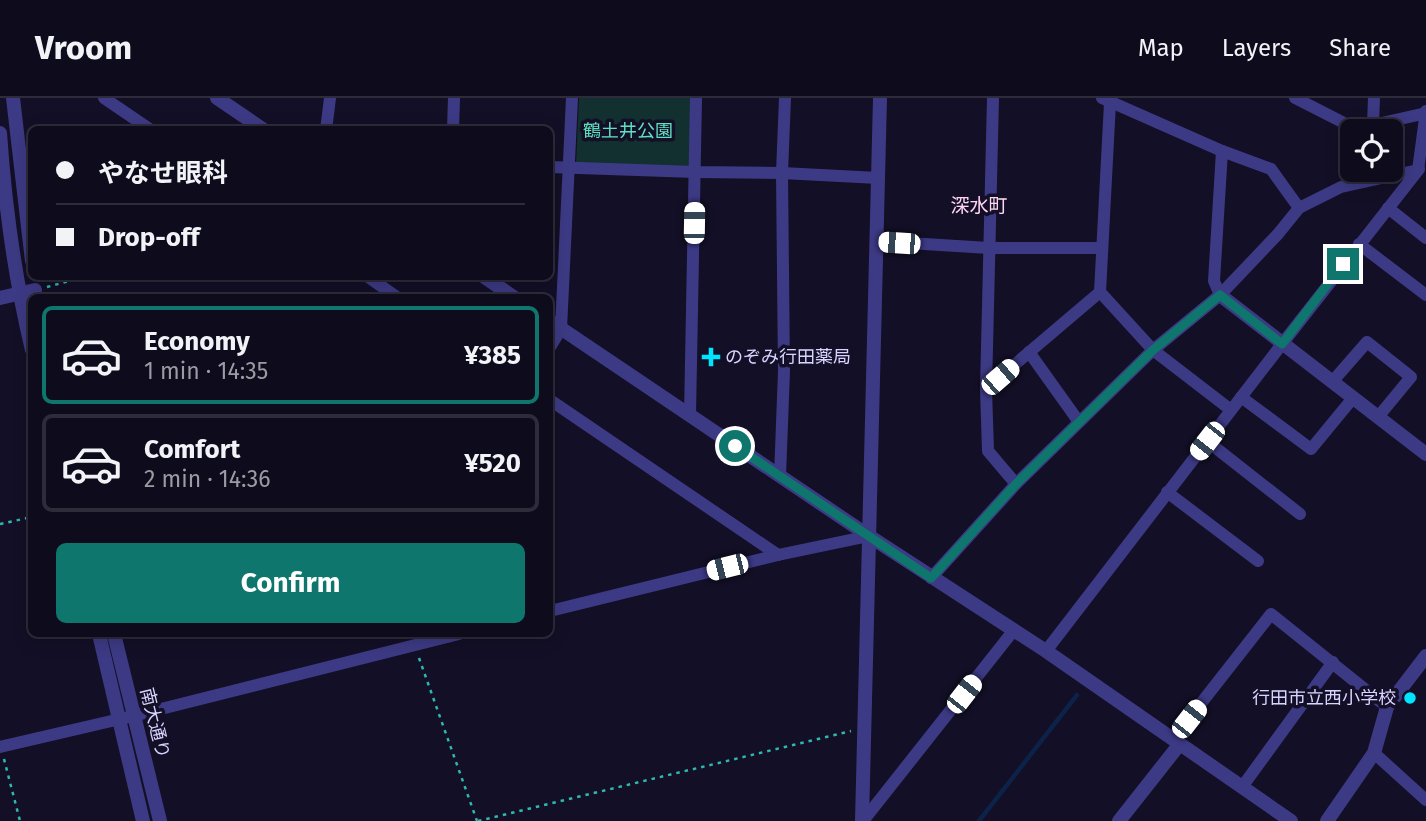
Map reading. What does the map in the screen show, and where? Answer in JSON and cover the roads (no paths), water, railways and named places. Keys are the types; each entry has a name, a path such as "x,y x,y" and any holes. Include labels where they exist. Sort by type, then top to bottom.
{"street":[{"path":"13,98 28,227"},
{"path":"104,98 145,126"},
{"path":"217,98 258,126"},
{"path":"327,126 330,98"},
{"path":"453,126 454,98"},
{"path":"572,98 569,169 555,325 931,578 1046,651 1291,821"},
{"path":"690,415 696,98"},
{"path":"780,476 785,370 782,173 785,98"},
{"path":"862,821 880,98"},
{"path":"993,98 986,389 988,451 1016,484"},
{"path":"1295,98 1340,121"},
{"path":"1373,119 1374,98"},
{"path":"1231,410 1153,350 1100,292 1106,101 1271,169 1299,208"},
{"path":"1046,651 1359,244 1424,168 1426,112 1397,119"},
{"path":"0,133 3,179 18,294 28,334"},
{"path":"1222,151 1214,281 1220,295 1426,454"},
{"path":"553,167 878,178"},
{"path":"931,578 1016,484 1153,350 1220,295 1299,208 1341,187 1424,168"},
{"path":"1388,208 1426,238"},
{"path":"876,241 989,248 1102,248"},
{"path":"1359,244 1426,295"},
{"path":"373,280 392,294"},
{"path":"489,280 509,294"},
{"path":"0,298 35,288"},
{"path":"986,389 1100,292"},
{"path":"1332,382 1367,342 1411,377 1378,417"},
{"path":"1029,352 1079,422"},
{"path":"1241,397 1311,449 1353,398"},
{"path":"553,402 778,555"},
{"path":"1207,441 1300,514"},
{"path":"1167,492 1258,561"},
{"path":"553,610 778,555 869,536"},
{"path":"1119,821 1271,614 1387,707"},
{"path":"862,821 1014,630"},
{"name":"南大通り","path":"100,637 160,821"},
{"name":"南大通り","path":"114,637 143,821"},
{"path":"1,747 447,637"},
{"path":"1327,821 1374,753 1387,707 1426,656"},
{"path":"1242,787 1333,662"},
{"path":"1374,753 1426,800"}],"waterway":[{"path":"979,821 1077,695"}],"place":[{"name":"のぞみ行田薬局","path":"711,357"},
{"name":"行田市立西小学校","path":"1410,698"}],"district":[{"name":"深水町","path":"979,205"}],"park label":[{"name":"鶴土井公園","path":"628,131"}]}
